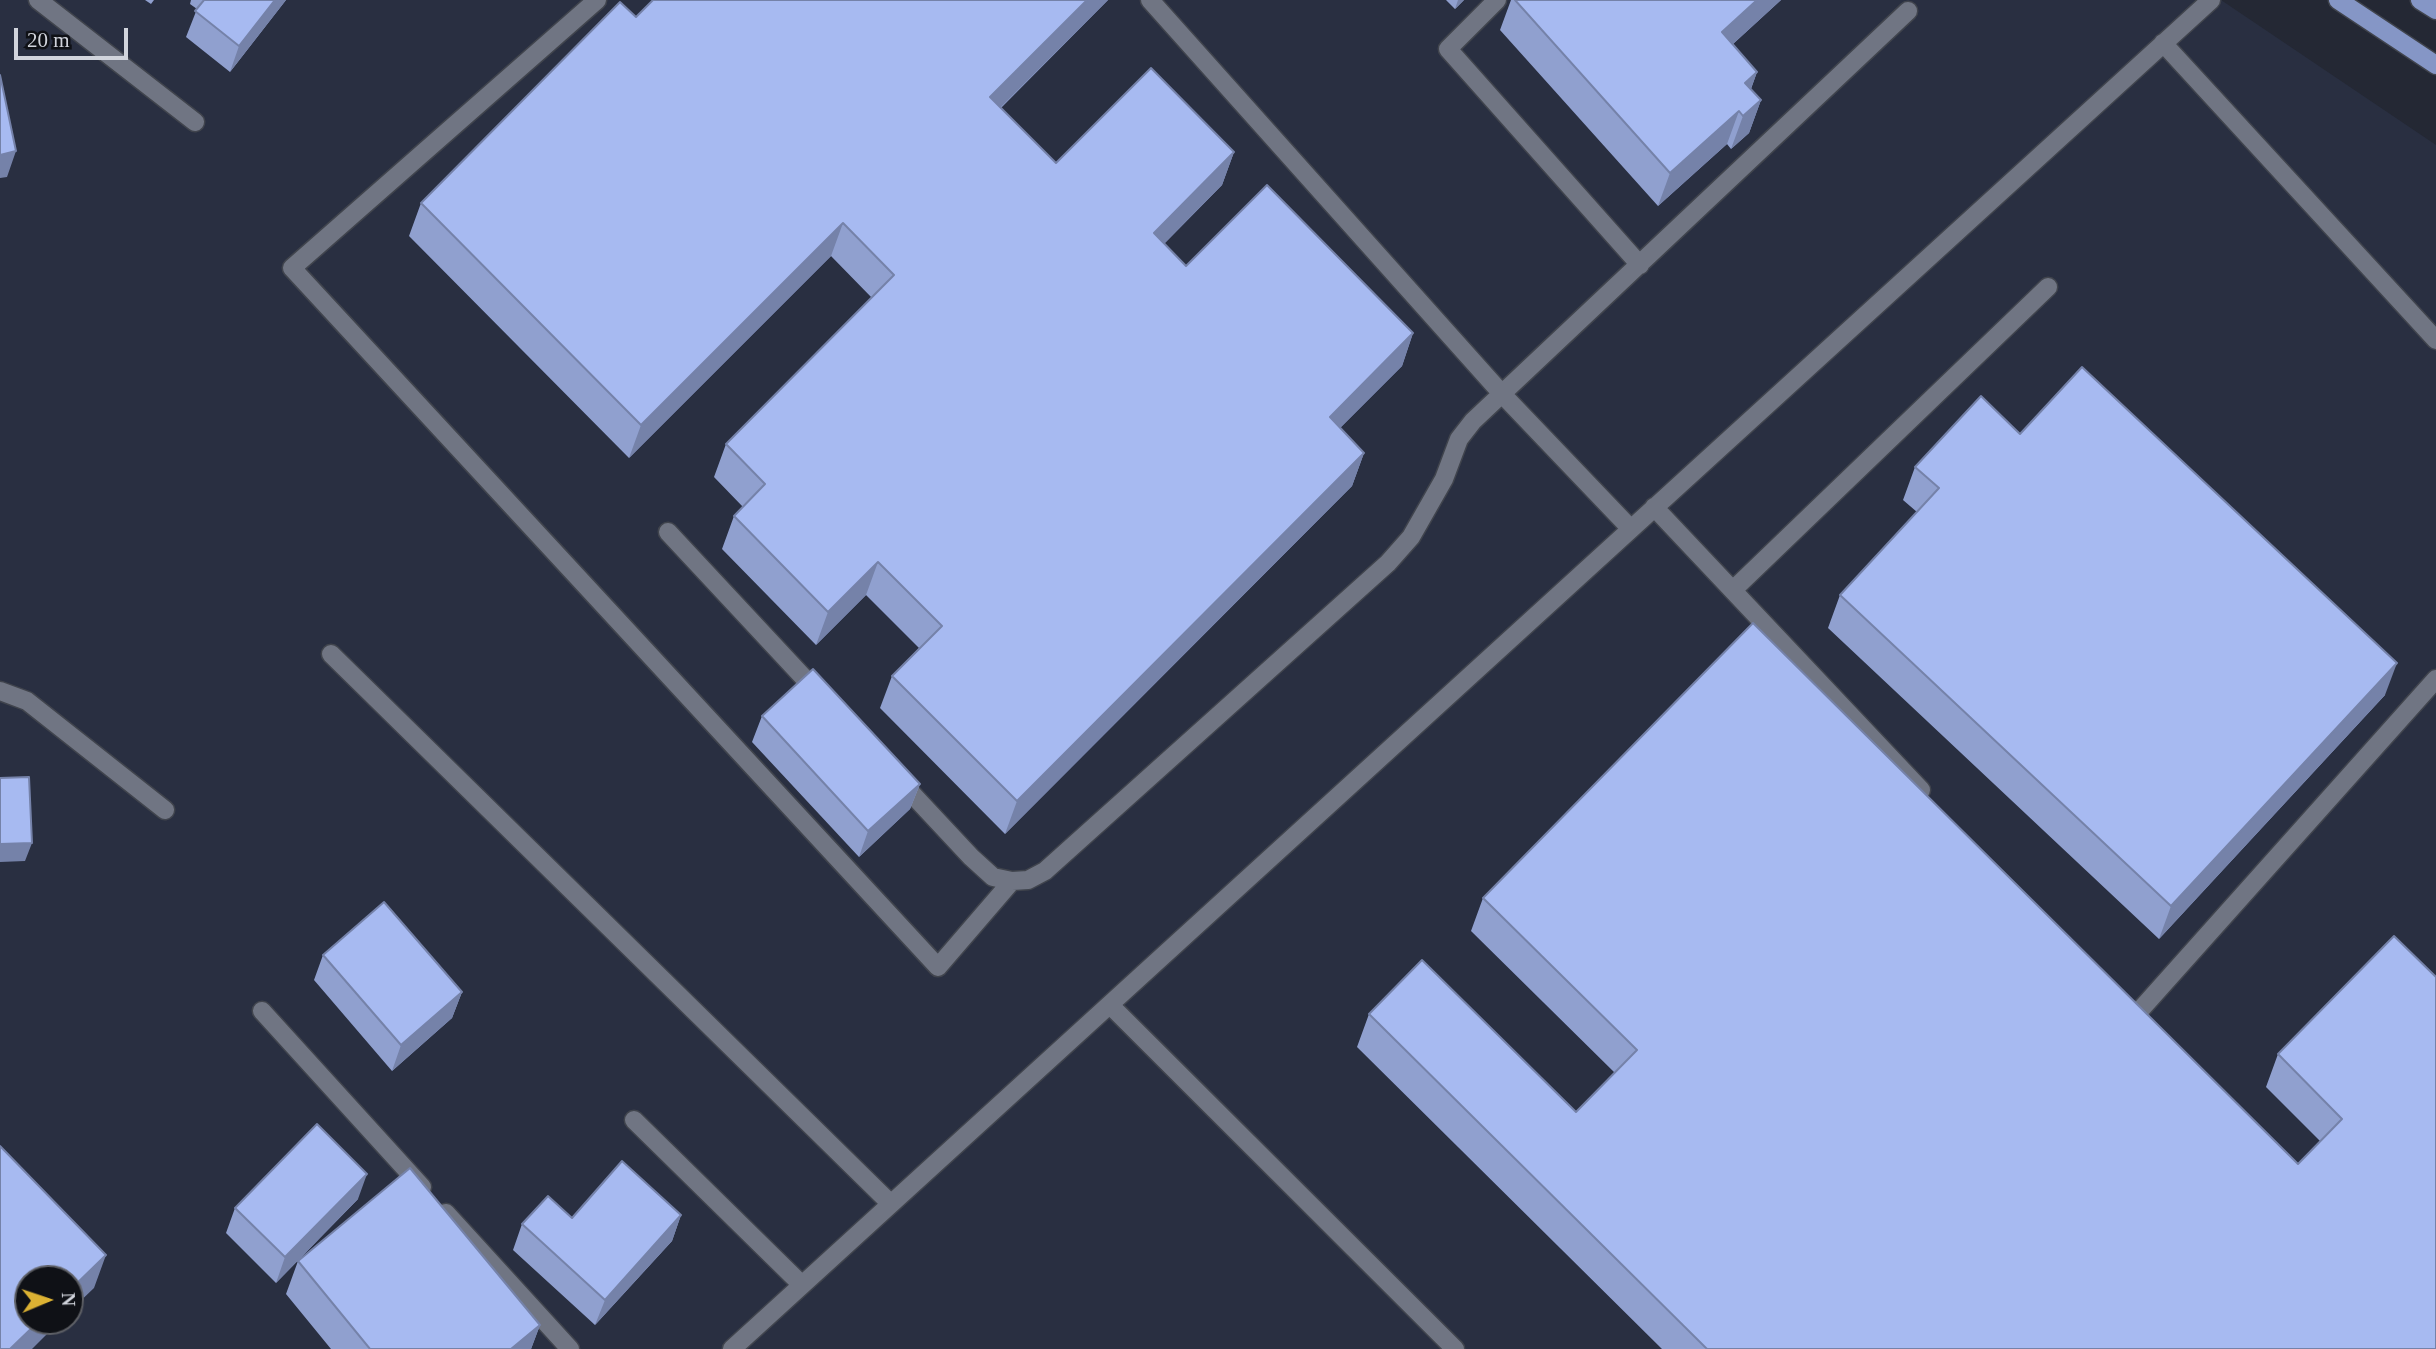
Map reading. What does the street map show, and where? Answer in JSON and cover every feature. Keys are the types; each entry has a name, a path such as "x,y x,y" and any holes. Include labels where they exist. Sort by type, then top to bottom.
{"main road":[{"path":"2338,0 2436,65"},
{"path":"2420,0 2436,10"}],"street":[{"path":"38,0 195,122"},
{"path":"597,0 292,268 939,967 1012,881"},
{"path":"1150,0 1503,395 1631,529"},
{"path":"1497,0 1448,49 1640,265"},
{"path":"732,1349 2211,0"},
{"path":"885,765 993,877 1012,881 1028,880 1045,871 1388,564 1411,537 1444,479 1459,439 1473,421 1908,11"},
{"path":"2163,43 2436,340"},
{"path":"1733,590 2048,287"},
{"path":"1654,507 1933,804"},
{"path":"668,532 829,705"},
{"path":"331,654 891,1203"},
{"path":"2133,1017 2436,679"},
{"path":"0,691 27,701 165,810"},
{"path":"1110,1004 1455,1349"},
{"path":"261,1011 570,1349"},
{"path":"634,1120 802,1285"}],"shaded area":[{"path":"0,0 2221,0 2436,145 2436,1349 0,1349"}],"building":[{"path":"204,0 275,0 239,46 195,11"},
{"path":"653,0 1087,0 990,97 1056,163 1151,68 1234,152 1154,233 1186,266 1267,185 1413,333 1330,417 1364,453 1017,801 892,676 942,626 878,562 828,612 734,516 765,484 726,444 894,275 843,223 641,425 421,203 620,2 636,17"},
{"path":"1515,0 1757,0 1722,32 1757,72 1745,83 1761,100 1743,116 1739,111 1670,173"},
{"path":"0,75 16,151 0,155"},
{"path":"2082,367 2397,663 2171,906 1840,595 1939,488 1915,467 1981,396 2020,434"},
{"path":"1753,623 2298,1164 2342,1119 2278,1054 2394,936 2436,977 2436,1349 1707,1349 1369,1014 1422,960 1576,1112 1637,1050 1483,898"},
{"path":"813,669 920,784 868,831 762,716"},
{"path":"29,777 32,843 0,844 0,778"},
{"path":"384,902 462,992 401,1045 323,955"},
{"path":"317,1124 367,1174 285,1257 235,1208"},
{"path":"0,1146 106,1255 84,1276 84,1265 14,1265 14,1335 24,1335 10,1349 0,1349"},
{"path":"622,1161 681,1215 605,1300 522,1224 548,1196 572,1218"},
{"path":"410,1168 540,1325 511,1349 370,1349 298,1261"}]}
